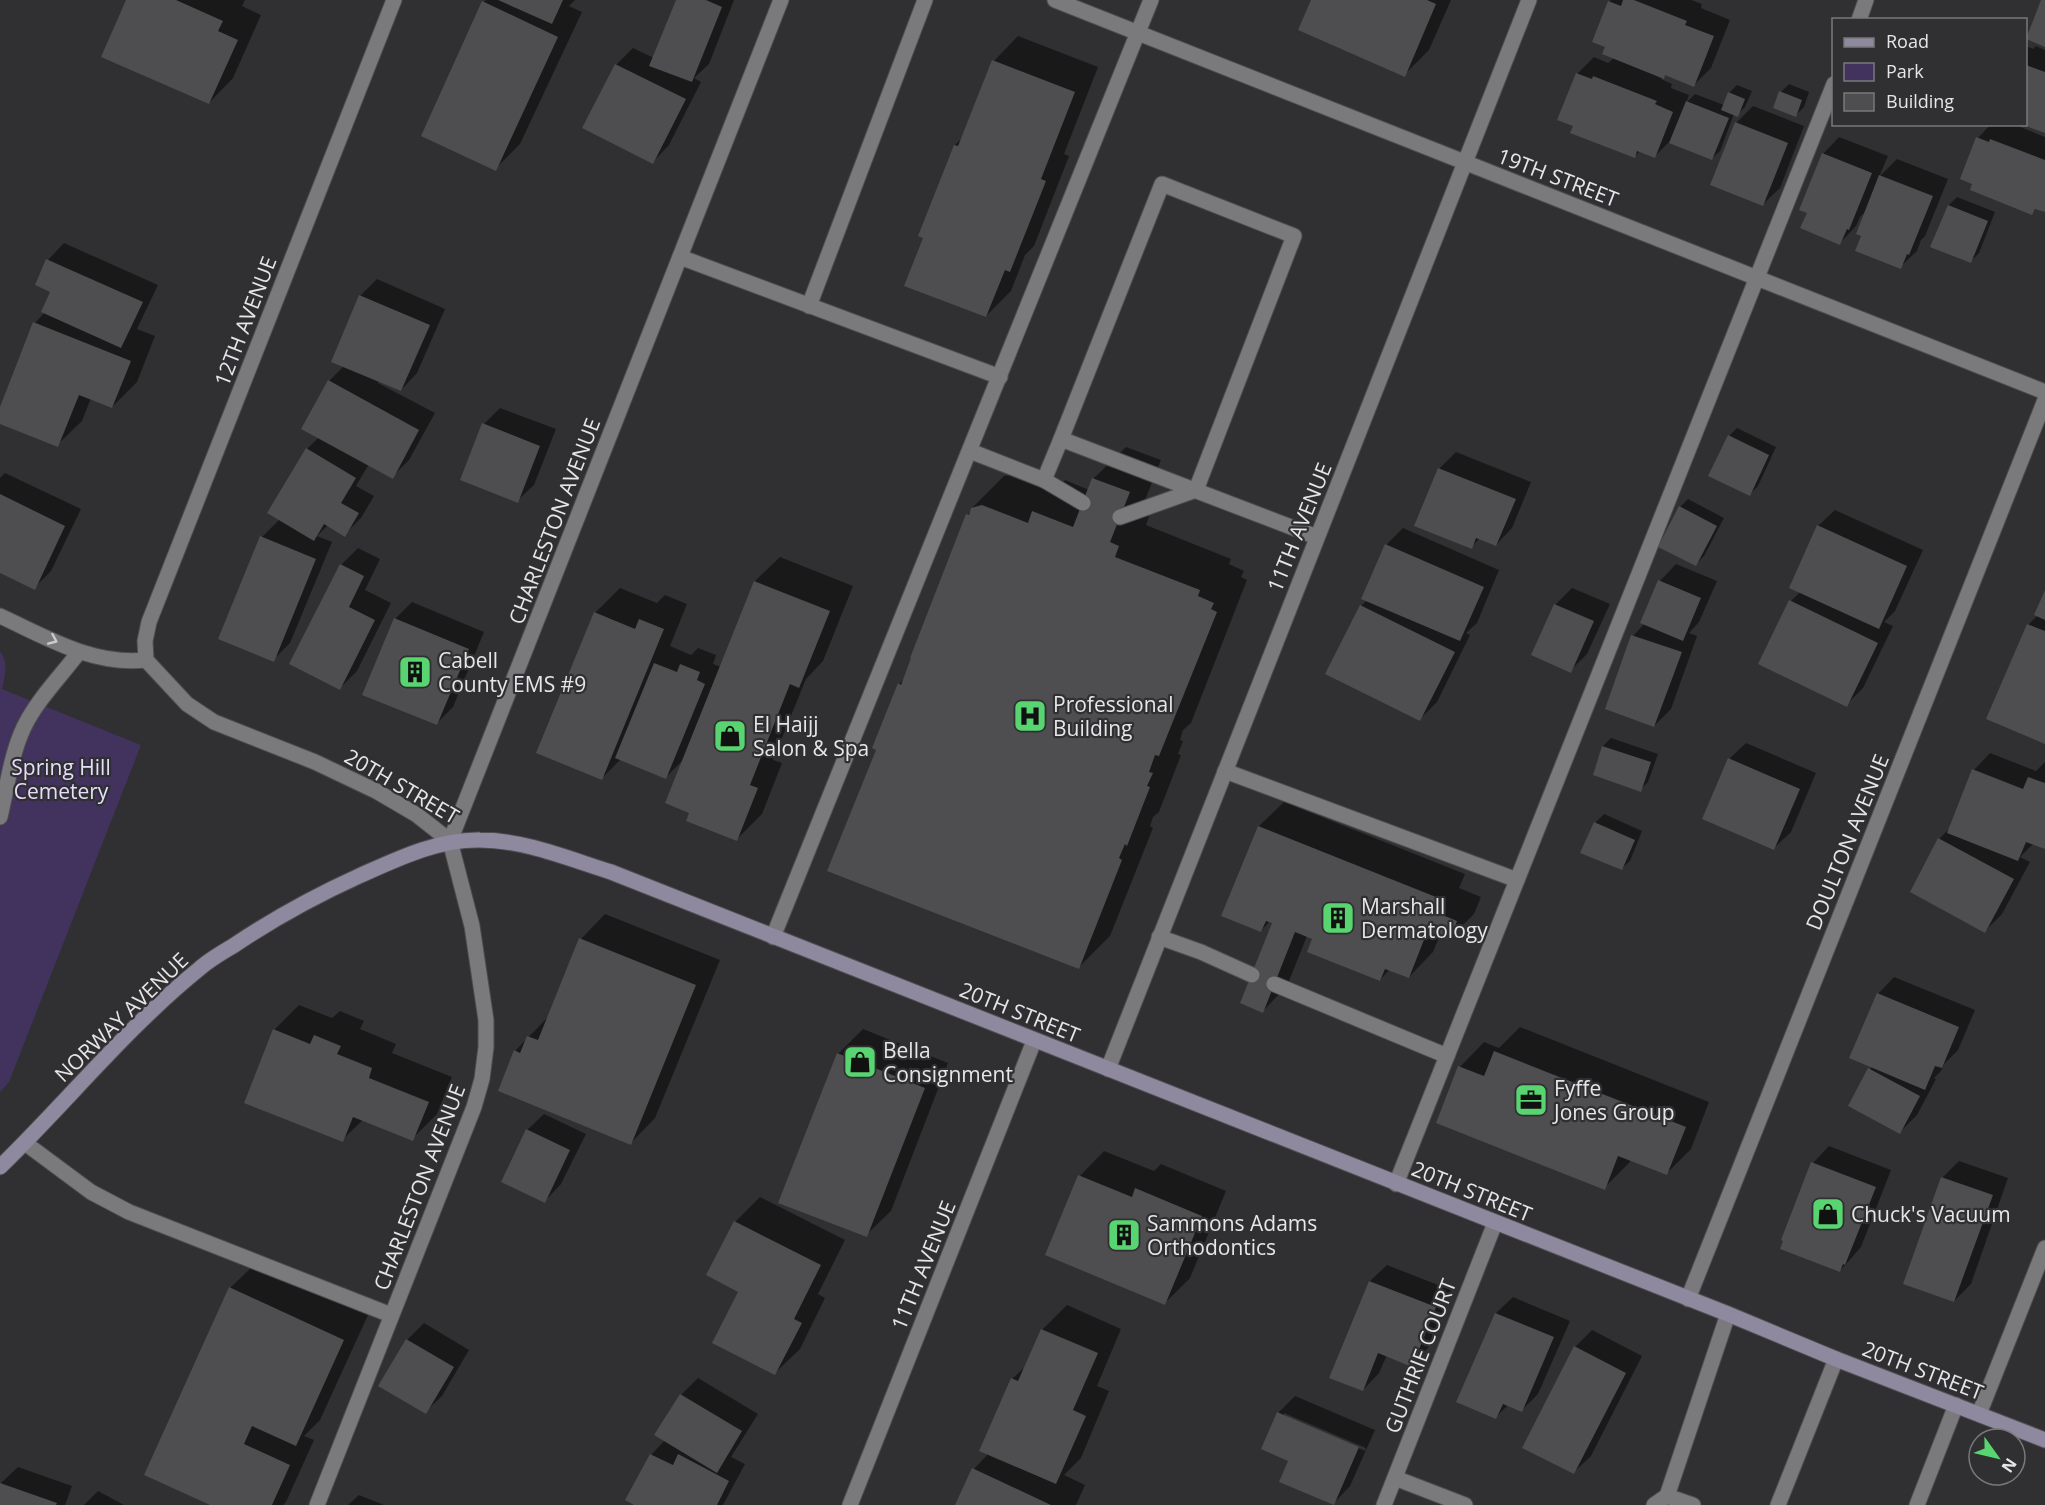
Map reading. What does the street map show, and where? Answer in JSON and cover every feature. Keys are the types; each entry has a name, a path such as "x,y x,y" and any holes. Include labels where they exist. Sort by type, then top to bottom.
{"main road":[{"name":"20TH STREET","path":"450,841 508,842 611,872 2045,1440"},
{"name":"NORWAY AVENUE","path":"0,1167 132,1032 200,967 256,931 324,892 387,863 450,841"}],"street":[{"name":"12TH AVENUE","path":"146,660 145,641 149,622 394,0"},
{"name":"CHARLESTON AVENUE","path":"317,1505 483,1079 486,1047 483,1002 472,926 450,841 781,0"},
{"path":"809,306 925,0"},
{"name":"19TH STREET","path":"1055,0 2045,392"},
{"path":"773,937 1151,0"},
{"name":"11TH AVENUE","path":"1107,1069 1529,0"},
{"path":"1860,18 1866,0"},
{"path":"1396,1184 1832,87"},
{"path":"1044,480 1162,184 1294,236 1196,490 1120,517"},
{"path":"680,257 1000,376"},
{"name":"DOULTON AVENUE","path":"1688,1299 2045,400"},
{"path":"1061,438 1317,537"},
{"path":"970,451 1044,480 1083,502"},
{"path":"0,616 79,652 126,662 146,660"},
{"path":"0,817 19,739 25,725 36,706 79,652"},
{"name":"20TH STREET","path":"146,660 187,704 214,722 315,762 376,790 417,815 450,841"},
{"path":"1224,771 1517,880"},
{"path":"1160,937 1252,975"},
{"path":"1274,984 1447,1056"},
{"name":"11TH AVENUE","path":"850,1505 1034,1041"},
{"path":"25,1143 91,1192 129,1212 391,1315"},
{"name":"GUTHRIE COURT","path":"1384,1505 1495,1223"},
{"path":"1979,1414 2045,1248"},
{"path":"1654,1505 1666,1496 1728,1314"},
{"path":"1778,1505 1836,1359"},
{"path":"1917,1505 1956,1405"},
{"path":"1395,1478 1465,1505"},
{"path":"1666,1496 1693,1505"}],"green space":[{"name":"Spring Hill Cemetery","path":"0,651 5,665 2,689 141,745 9,1082 0,1092"}],"building":[{"path":"126,0 176,0 223,21 218,31 238,40 209,104 101,57"},
{"path":"498,0 563,0 552,24"},
{"path":"676,0 706,0 722,7 692,82 649,66"},
{"path":"1311,0 1427,0 1436,4 1405,77 1298,30"},
{"path":"1623,0 1634,0 1687,21 1685,25 1714,36 1694,87 1665,75 1664,79 1602,54 1605,47 1592,42 1608,1 1621,6"},
{"path":"2041,0 2045,0 2045,47 2027,39"},
{"path":"482,1 558,37 496,171 421,136"},
{"path":"992,60 1075,92 1041,179 1046,181 1010,272 1005,270 986,317 904,286 923,238 918,236 954,145 958,146"},
{"path":"615,64 686,99 653,164 582,128"},
{"path":"2027,65 2045,72 2045,133 2026,126"},
{"path":"1576,73 1592,79 1593,76 1657,101 1655,104 1673,112 1655,158 1637,151 1635,158 1570,133 1573,126 1557,120"},
{"path":"1779,91 1802,100 1796,117 1773,108"},
{"path":"1728,92 1745,99 1738,117 1721,110"},
{"path":"1686,101 1729,118 1712,160 1669,143"},
{"path":"1735,122 1788,143 1763,206 1710,185"},
{"path":"1976,137 1989,142 1990,139 2045,160 2045,212 2035,209 2032,215 1970,190 1972,184 1960,179"},
{"path":"1822,153 1872,173 1849,230 1847,229 1840,245 1800,228 1807,213 1799,210"},
{"path":"1879,175 1933,196 1901,269 1855,251 1861,236 1856,234"},
{"path":"1948,205 1988,221 1971,263 1930,247"},
{"path":"46,259 143,302 121,348 41,312 50,292 35,285"},
{"path":"359,295 430,325 401,391 331,362"},
{"path":"33,322 131,361 112,408 79,395 58,447 0,424 0,407"},
{"path":"328,380 419,430 393,479 301,429"},
{"path":"482,423 540,446 518,503 460,480"},
{"path":"1728,435 1769,455 1750,496 1708,476"},
{"path":"306,448 356,478 341,503 359,513 345,537 324,524 314,541 267,513"},
{"path":"1438,468 1516,499 1496,546 1476,538 1472,549 1414,526"},
{"name":"Professional Building","path":"1092,478 1130,492 1110,542 1119,546 1115,557 1200,590 1198,596 1214,603 1211,609 1217,612 1159,756 1155,755 1149,772 1153,773 1147,786 1150,787 1127,846 1125,844 1119,858 1122,860 1079,969 827,871 876,750 872,748 898,683 901,685 966,514 969,515 971,508 982,505 1028,523 1032,511 1073,527"},
{"path":"0,494 65,526 35,590 0,573"},
{"path":"1679,506 1717,526 1696,566 1658,547"},
{"path":"1817,525 1907,566 1879,629 1789,588"},
{"path":"260,536 316,559 274,662 218,639"},
{"path":"1385,544 1484,587 1460,641 1361,599"},
{"path":"340,564 364,576 349,607 375,620 340,690 289,664"},
{"path":"1658,580 1701,598 1683,641 1640,623"},
{"name":"El Haijj Salon & Spa","path":"754,581 830,611 799,688 790,684 750,785 758,788 737,841 686,821 689,813 665,803"},
{"path":"2045,590 2045,620 2034,615"},
{"path":"1789,600 1878,643 1847,707 1758,664"},
{"path":"1554,604 1594,621 1571,673 1531,655"},
{"path":"1360,605 1455,652 1420,721 1325,674"},
{"path":"594,612 635,629 639,619 664,629 602,780 536,753"},
{"name":"Cabell County EMS #9","path":"394,618 469,649 437,725 362,695"},
{"path":"2027,624 2045,631 2045,744 1986,719"},
{"path":"1631,635 1682,652 1654,727 1605,709"},
{"path":"654,663 677,672 680,664 700,672 697,680 705,684 666,779 615,758"},
{"path":"1602,746 1651,762 1641,792 1593,775"},
{"path":"1728,758 1800,789 1774,850 1702,819"},
{"path":"1972,769 2023,789 2028,777 2045,783 2045,849 2026,842 2018,861 1947,833"},
{"path":"1594,822 1635,840 1622,870 1580,853"},
{"name":"Marshall Dermatology","path":"1258,826 1441,899 1435,912 1457,921 1450,940 1427,932 1409,978 1385,969 1380,981 1307,952 1312,939 1295,932 1263,1013 1240,1003 1272,923 1266,921 1261,932 1221,916"},
{"path":"1938,838 2014,879 1985,933 1910,892"},
{"path":"579,938 696,985 631,1145 498,1091 514,1050 520,1053 527,1036 538,1040"},
{"path":"1877,993 1959,1027 1942,1068 1935,1066 1925,1090 1849,1058"},
{"path":"273,1029 310,1044 314,1035 341,1046 337,1054 372,1068 369,1078 429,1102 413,1141 353,1117 343,1142 244,1103"},
{"name":"Fyffe Jones Group","path":"1494,1051 1686,1127 1667,1175 1618,1156 1605,1190 1436,1123 1458,1066 1484,1076"},
{"path":"837,1053 925,1088 867,1237 778,1203"},
{"path":"1868,1068 1920,1096 1900,1134 1848,1106"},
{"path":"526,1129 570,1150 545,1203 501,1182"},
{"name":"Chuck's Vacuum","path":"1811,1162 1876,1187 1845,1265 1843,1264 1840,1272 1780,1249 1783,1241 1781,1240"},
{"name":"Sammons Adams Orthodontics","path":"1078,1175 1132,1197 1135,1188 1202,1216 1165,1305 1045,1255"},
{"path":"1941,1177 1993,1195 1954,1302 1903,1284"},
{"path":"734,1221 821,1265 794,1319 802,1323 775,1375 712,1343 738,1292 706,1275"},
{"path":"1369,1281 1436,1307 1412,1367 1378,1353 1363,1391 1329,1378"},
{"path":"229,1287 344,1340 296,1446 252,1426 244,1444 290,1465 272,1505 210,1505 144,1475"},
{"path":"1495,1313 1554,1337 1522,1412 1503,1404 1496,1419 1456,1402"},
{"path":"1041,1329 1098,1353 1073,1410 1086,1416 1056,1484 979,1451 1011,1378 1018,1381"},
{"path":"406,1339 454,1367 426,1414 378,1386"},
{"path":"1574,1346 1626,1373 1574,1474 1522,1448"},
{"path":"680,1394 742,1431 717,1473 654,1435"},
{"path":"1277,1412 1359,1447 1334,1505 1279,1482 1288,1461 1261,1449"},
{"path":"650,1454 673,1465 678,1454 729,1481 717,1505 634,1505 625,1500"},
{"path":"972,1468 1051,1505 955,1505"},
{"path":"0,1483 57,1503 56,1505 0,1505"}],"place":[{"name":"Cabell County EMS #9","path":"415,672"},
{"name":"Professional Building","path":"1030,716"},
{"name":"El Haijj Salon & Spa","path":"730,736"},
{"name":"Marshall Dermatology","path":"1338,918"},
{"name":"Bella Consignment","path":"860,1062"},
{"name":"Fyffe Jones Group","path":"1531,1100"},
{"name":"Chuck's Vacuum","path":"1828,1214"},
{"name":"Sammons Adams Orthodontics","path":"1124,1235"}]}
